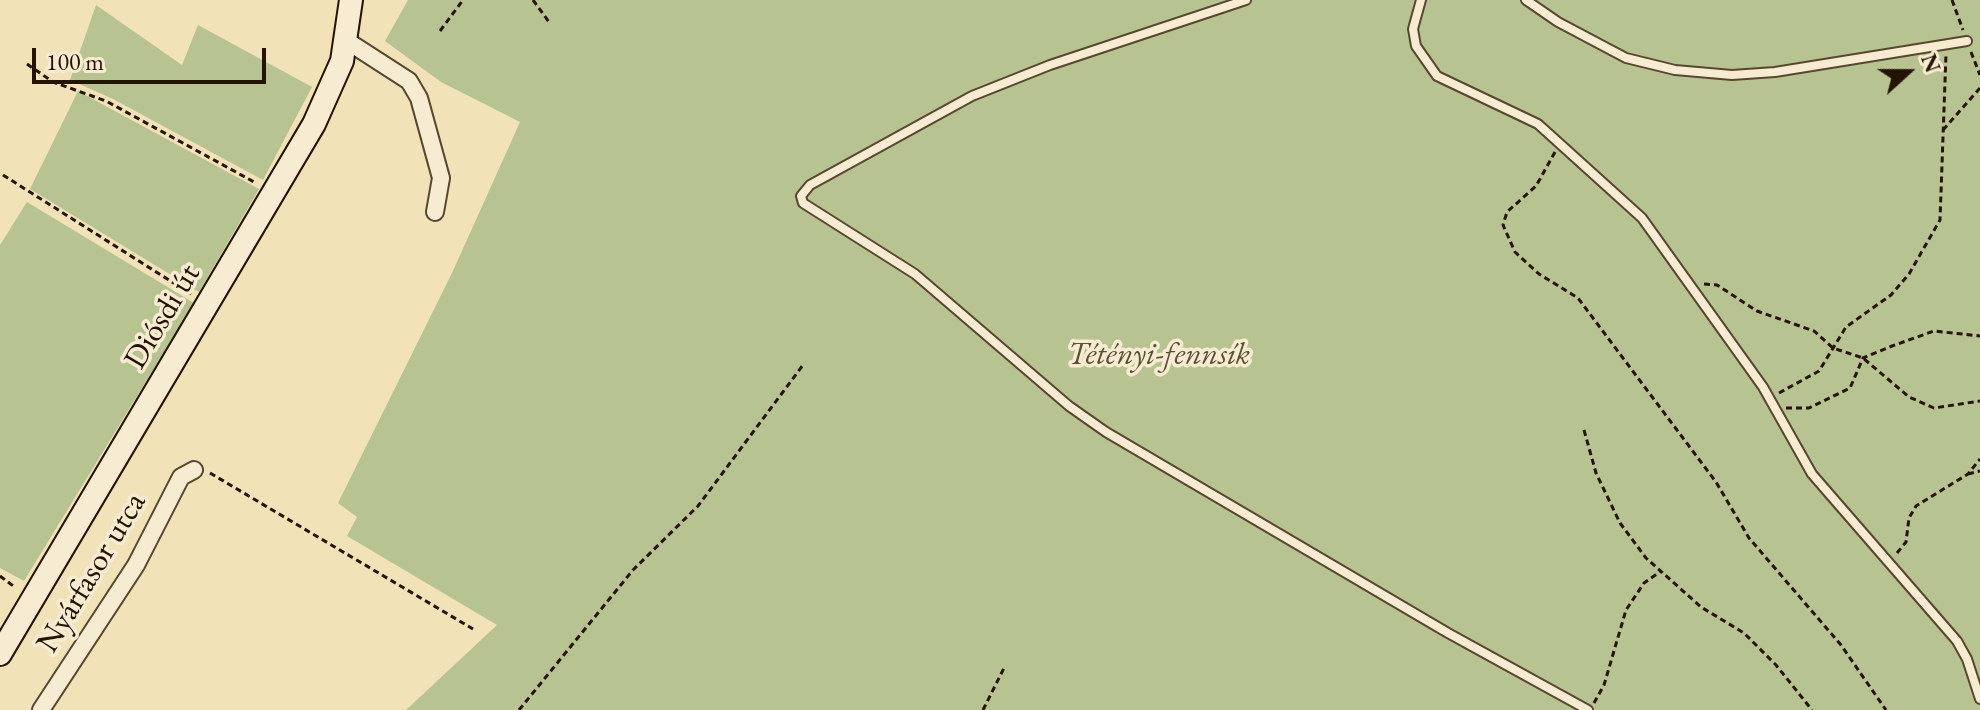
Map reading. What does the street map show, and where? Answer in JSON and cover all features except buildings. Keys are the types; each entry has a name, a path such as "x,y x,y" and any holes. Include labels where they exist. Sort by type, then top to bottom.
{"main road":[{"name":"Diósdi út","path":"0,654 314,124 335,79 347,41 351,0"}],"street":[{"path":"347,41 409,81 419,98 441,178 435,212"},
{"name":"Nyárfasor utca","path":"41,710 136,565 181,477 194,470"}],"lane":[{"path":"1246,0 1050,65 972,96 810,185 801,196 803,203 915,274 1069,406 1106,432 1448,633 1589,710"},
{"path":"1421,0 1413,29 1416,46 1437,76 1458,89 1518,112 1560,142 1642,218 1768,397 1812,474 1957,641 1967,659 1980,699"},
{"path":"1526,0 1558,22 1626,58 1675,70 1732,75 1775,72 1967,41"}],"path":[{"path":"440,31 463,0"},
{"path":"533,0 549,22"},
{"path":"1768,397 1793,388 1819,371 1846,327 1891,295 1909,274 1940,220 1946,45"},
{"path":"27,64 53,82 106,101 274,192"},
{"path":"1943,131 1980,88"},
{"path":"1560,142 1536,186 1507,212 1503,225 1515,252 1539,274 1578,298 1716,482 1749,538 1841,645 1886,710"},
{"path":"3,175 209,303"},
{"path":"1689,283 1717,285 1757,311 1814,331 1833,348 1863,358 1909,397 1934,408 1980,401"},
{"path":"1774,408 1809,408 1850,388 1863,358 1934,331 1980,336"},
{"path":"519,710 633,570 698,506 803,365"},
{"path":"1584,430 1596,473 1620,523 1646,558 1701,607 1744,633 1776,665 1812,710"},
{"path":"1968,474 1980,459"},
{"path":"194,470 207,472 473,629"},
{"path":"1890,561 1906,542 1909,518 1916,506 1968,474 1980,471"},
{"path":"1589,710 1604,685 1626,610 1644,583 1661,571"},
{"path":"983,710 1004,668"}],"green space":[{"name":"Tétényi-fennsík","path":"408,0 1980,0 1980,710 406,710 497,625 347,536 357,517 338,503 452,273 520,122 441,82 385,41"},
{"path":"96,5 182,65 198,25 312,87 263,180 113,99 70,80"},
{"path":"78,91 259,189 199,292 30,189"},
{"path":"27,202 194,303 24,581 0,568 0,245"}]}
